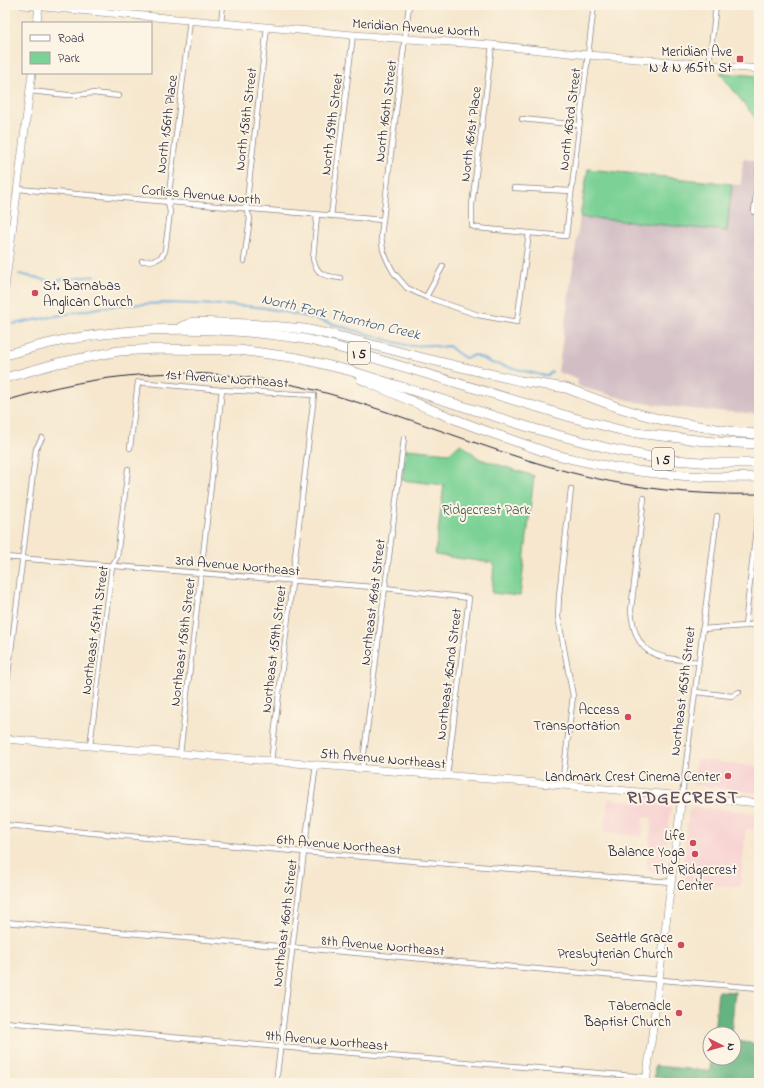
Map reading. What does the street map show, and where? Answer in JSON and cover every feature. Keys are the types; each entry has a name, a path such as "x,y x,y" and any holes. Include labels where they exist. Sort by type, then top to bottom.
{"highway":[{"path":"176,328 194,322 249,324 304,329 520,381 566,388 628,411 663,420 740,433 759,434"},
{"name":"I 5","path":"5,355 69,339 126,331 176,328 230,331 308,340 338,346 574,418 628,432 714,442 759,444"},
{"name":"I 5","path":"5,378 27,371 86,357 119,351 157,349 239,350 298,358 351,371 535,429 611,449 660,459 714,463 759,463"},
{"path":"326,365 452,419 548,452 577,460 645,472 694,477 759,477"}],"street":[{"name":"Meridian Avenue North","path":"23,5 352,36 492,45 588,55 759,69"},
{"path":"221,23 223,5"},
{"name":"North 160th Street","path":"409,5 381,236 383,250 394,273 407,288 426,297 478,315 517,322 529,233"},
{"name":"North 163rd Street","path":"529,233 566,236 594,5"},
{"path":"709,65 716,5"},
{"path":"37,22 39,6"},
{"name":"North 156th Place","path":"142,261 157,260 164,254 165,251 170,220 168,202 190,20"},
{"name":"North 158th Street","path":"244,260 250,218 246,208 267,27"},
{"name":"North 159th Street","path":"331,216 352,36"},
{"name":"North 161st Place","path":"492,45 472,205 472,226 477,228 529,233"},
{"path":"5,288 32,74"},
{"path":"30,91 74,96 93,93 119,96"},
{"path":"522,119 579,125"},
{"path":"754,212 759,167"},
{"path":"514,188 571,191"},
{"name":"Corliss Avenue North","path":"18,189 382,220"},
{"path":"318,215 313,259 315,265 319,272 327,276 340,278"},
{"path":"426,297 443,266"},
{"name":"1st Avenue Northeast","path":"130,448 138,382 222,390 314,395"},
{"name":"Northeast 158th Street","path":"180,754 222,390"},
{"name":"Northeast 159th Street","path":"271,762 314,395"},
{"path":"5,699 36,449 42,438"},
{"name":"Northeast 161st Street","path":"362,769 404,438"},
{"name":"Northeast 157th Street","path":"90,746 112,566 117,556 128,469"},
{"path":"562,785 573,696 558,617 571,489"},
{"path":"644,498 631,610 634,631 641,644 650,652 665,658 698,662"},
{"name":"Northeast 165th Street","path":"647,1080 717,516"},
{"path":"745,626 757,520"},
{"name":"3rd Avenue Northeast","path":"5,557 385,588 469,598"},
{"name":"Northeast 162nd Street","path":"447,776 469,598"},
{"path":"702,629 745,626 759,623"},
{"path":"696,692 732,696 739,692"},
{"name":"5th Avenue Northeast","path":"5,739 562,785 759,803"},
{"name":"Northeast 160th Street","path":"276,1083 316,765"},
{"name":"6th Avenue Northeast","path":"5,825 304,852 671,882"},
{"name":"8th Avenue Northeast","path":"5,922 759,988"},
{"name":"9th Avenue Northeast","path":"5,1022 647,1080"}],"shaded area":[{"path":"743,159 759,161 759,414 691,409 636,402 581,387 577,384 579,380 558,372 588,169 741,185"},
{"path":"696,759 759,767 759,793 693,785"},
{"path":"608,799 669,805 671,808 663,873 646,871 652,818 643,817 642,836 605,833"},
{"path":"692,807 758,813 756,829 746,829 740,887 680,882 689,811"}],"green space":[{"path":"720,73 759,76 759,123"},
{"path":"588,169 732,184 727,231 580,217"},
{"name":"Ridgecrest Park","path":"461,444 480,459 534,476 520,596 492,593 494,563 435,555 444,485 402,480 406,449 449,453"},
{"path":"718,991 735,992 732,1026 715,1026"},
{"path":"742,1042 759,1044 759,1083 675,1083 675,1079 654,1077 655,1066 710,1071 710,1066 742,1066"}],"waterway":[{"name":"North Fork Thornton Creek","path":"19,274 50,281 95,276"},
{"name":"North Fork Thornton Creek","path":"13,324 120,305 169,303 247,306 265,308 312,318 409,346 449,346 465,358 475,355 492,363 541,375 548,375 552,372"}],"tram line":[{"path":"5,401 76,383 148,374 184,373 256,378 293,385 343,398 487,447 597,479 677,491 759,494"}],"place":[{"name":"Meridian Ave N & N 165th St","path":"740,59"},
{"name":"St. Barnabas Anglican Church","path":"35,293"},
{"name":"Access Transportation","path":"628,717"},
{"name":"Landmark Crest Cinema Center","path":"728,776"},
{"name":"Life Balance Yoga","path":"693,843"},
{"name":"The Ridgecrest Center","path":"695,854"},
{"name":"Seattle Grace Presbyterian Church","path":"681,945"},
{"name":"Tabernacle Baptist Church","path":"679,1013"}],"district":[{"name":"RIDGECREST","path":"683,797"}]}
